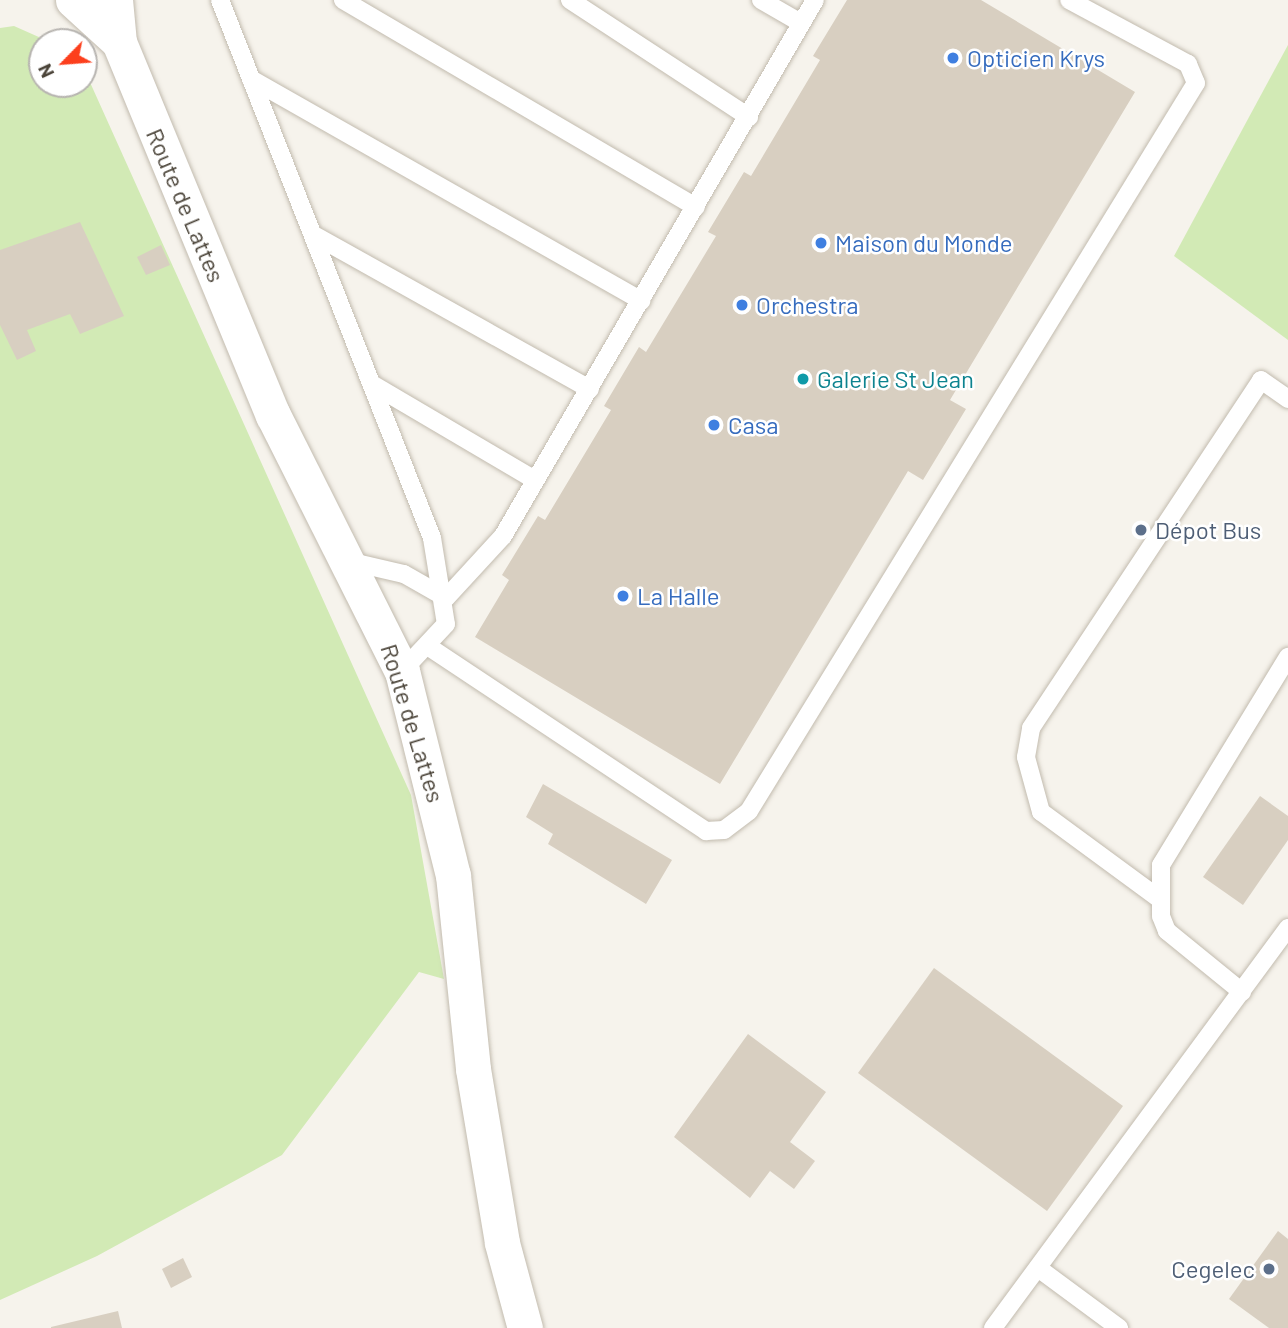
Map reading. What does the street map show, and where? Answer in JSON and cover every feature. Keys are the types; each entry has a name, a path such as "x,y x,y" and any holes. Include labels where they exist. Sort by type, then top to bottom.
{"street":[{"name":"Route de Lattes","path":"73,0 119,42"},
{"name":"Route de Lattes","path":"115,0 119,42 274,415 352,562 402,671 453,875 473,1069 502,1243 525,1328"}],"lane":[{"path":"220,0 432,538 446,598 446,624 429,647 402,671"},
{"path":"343,0 696,207"},
{"path":"570,0 749,117"},
{"path":"761,0 801,23"},
{"path":"446,598 503,536 815,0"},
{"path":"429,647 706,831 724,830 749,811 1196,83 1188,64 1069,0"},
{"path":"251,79 641,301"},
{"path":"314,235 590,388"},
{"path":"1161,900 1041,811 1026,757 1031,729 1261,380 1288,399"},
{"path":"372,384 535,481"},
{"path":"352,562 404,573 446,598"},
{"path":"1242,992 1167,930 1161,900 1161,865 1288,657"},
{"path":"993,1328 1288,928"},
{"path":"1038,1268 1119,1328"}],"green space":[{"path":"14,26 28,32 28,98 97,98 411,795 444,979 419,972 282,1155 97,1256 0,1300 0,28"},
{"path":"1288,45 1288,340 1174,256"}],"building":[{"name":"Galerie St Jean","path":"847,0 981,0 1135,92 950,400 966,409 923,480 908,471 720,784 475,637 509,580 502,575 538,516 545,520 611,410 604,406 639,347 646,352 716,236 708,232 744,172 751,176 820,60 813,56"},
{"path":"80,222 124,316 80,334 70,314 27,330 36,351 17,360 0,325 0,250"},
{"path":"161,245 170,265 146,275 137,257"},
{"path":"543,784 672,860 646,904 548,844 553,834 526,817"},
{"path":"1260,796 1288,816 1288,840 1243,905 1203,877"},
{"path":"934,968 1123,1106 1047,1211 858,1073"},
{"path":"748,1034 826,1092 790,1142 815,1161 794,1189 770,1171 750,1198 674,1137"},
{"name":"Cegelec","path":"1278,1231 1288,1239 1288,1328 1269,1328 1229,1299"},
{"path":"183,1258 192,1277 171,1288 162,1269"},
{"path":"118,1311 122,1328 51,1328 51,1327"}],"place":[{"name":"Opticien Krys","path":"953,58"},
{"name":"Maison du Monde","path":"821,243"},
{"name":"Orchestra","path":"742,305"},
{"name":"Galerie St Jean","path":"803,379"},
{"name":"Casa","path":"714,425"},
{"name":"Dépot Bus","path":"1141,530"},
{"name":"La Halle","path":"623,596"},
{"name":"Cegelec","path":"1269,1269"}]}
